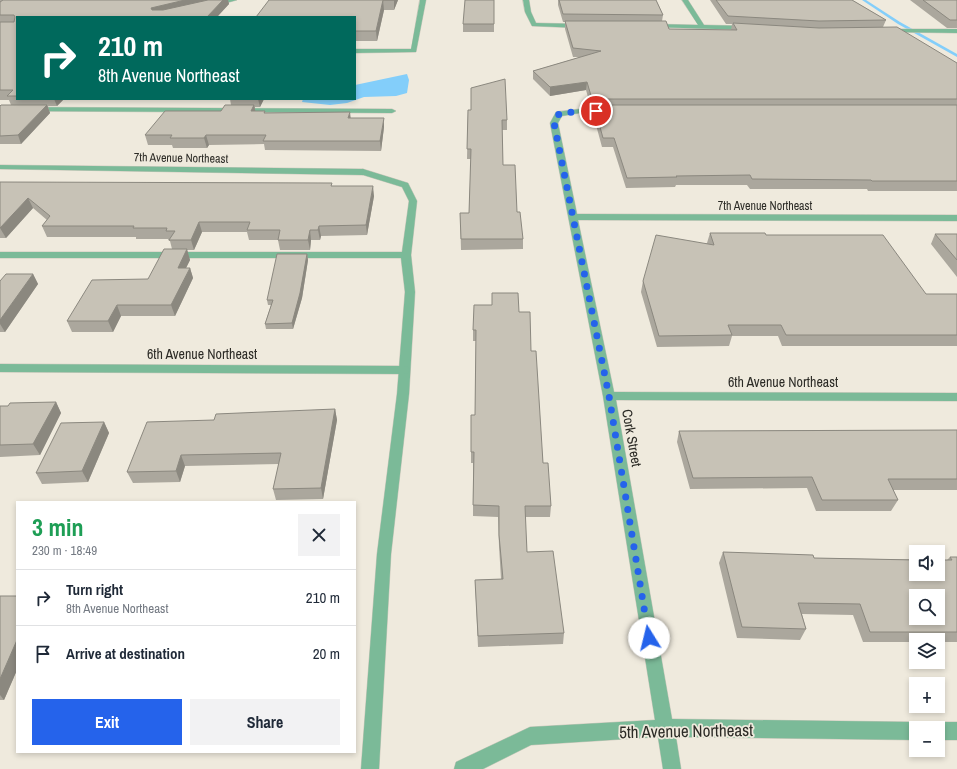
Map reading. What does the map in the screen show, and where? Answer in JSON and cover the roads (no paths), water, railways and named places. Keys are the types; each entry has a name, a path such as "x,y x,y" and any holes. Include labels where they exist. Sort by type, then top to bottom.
{"street":[{"path":"204,7 234,0"},
{"path":"356,51 414,51 423,0"},
{"path":"526,0 528,12 534,25 587,26"},
{"path":"685,0 701,26"},
{"path":"648,26 756,28"},
{"path":"881,31 957,31"},
{"path":"0,109 392,111"},
{"name":"Cork Street","path":"620,111 580,111 559,114 554,123 609,396 672,769"},
{"name":"7th Avenue Northeast","path":"0,167 363,172 405,185 413,201 406,255 410,292 403,394 384,554 370,769"},
{"name":"7th Avenue Northeast","path":"573,217 957,218"},
{"path":"0,255 406,255"},
{"name":"6th Avenue Northeast","path":"0,368 404,370"},
{"name":"6th Avenue Northeast","path":"609,396 957,397"},
{"name":"5th Avenue Northeast","path":"464,769 530,736 664,728 909,731"},
{"path":"945,731 957,731"}],"water":[{"path":"407,74 409,80 407,93 396,96 364,97 356,100 356,85"},
{"path":"303,100 356,100 347,103 330,105 302,102"}],"waterway":[{"path":"864,0 899,23 957,56"}]}
